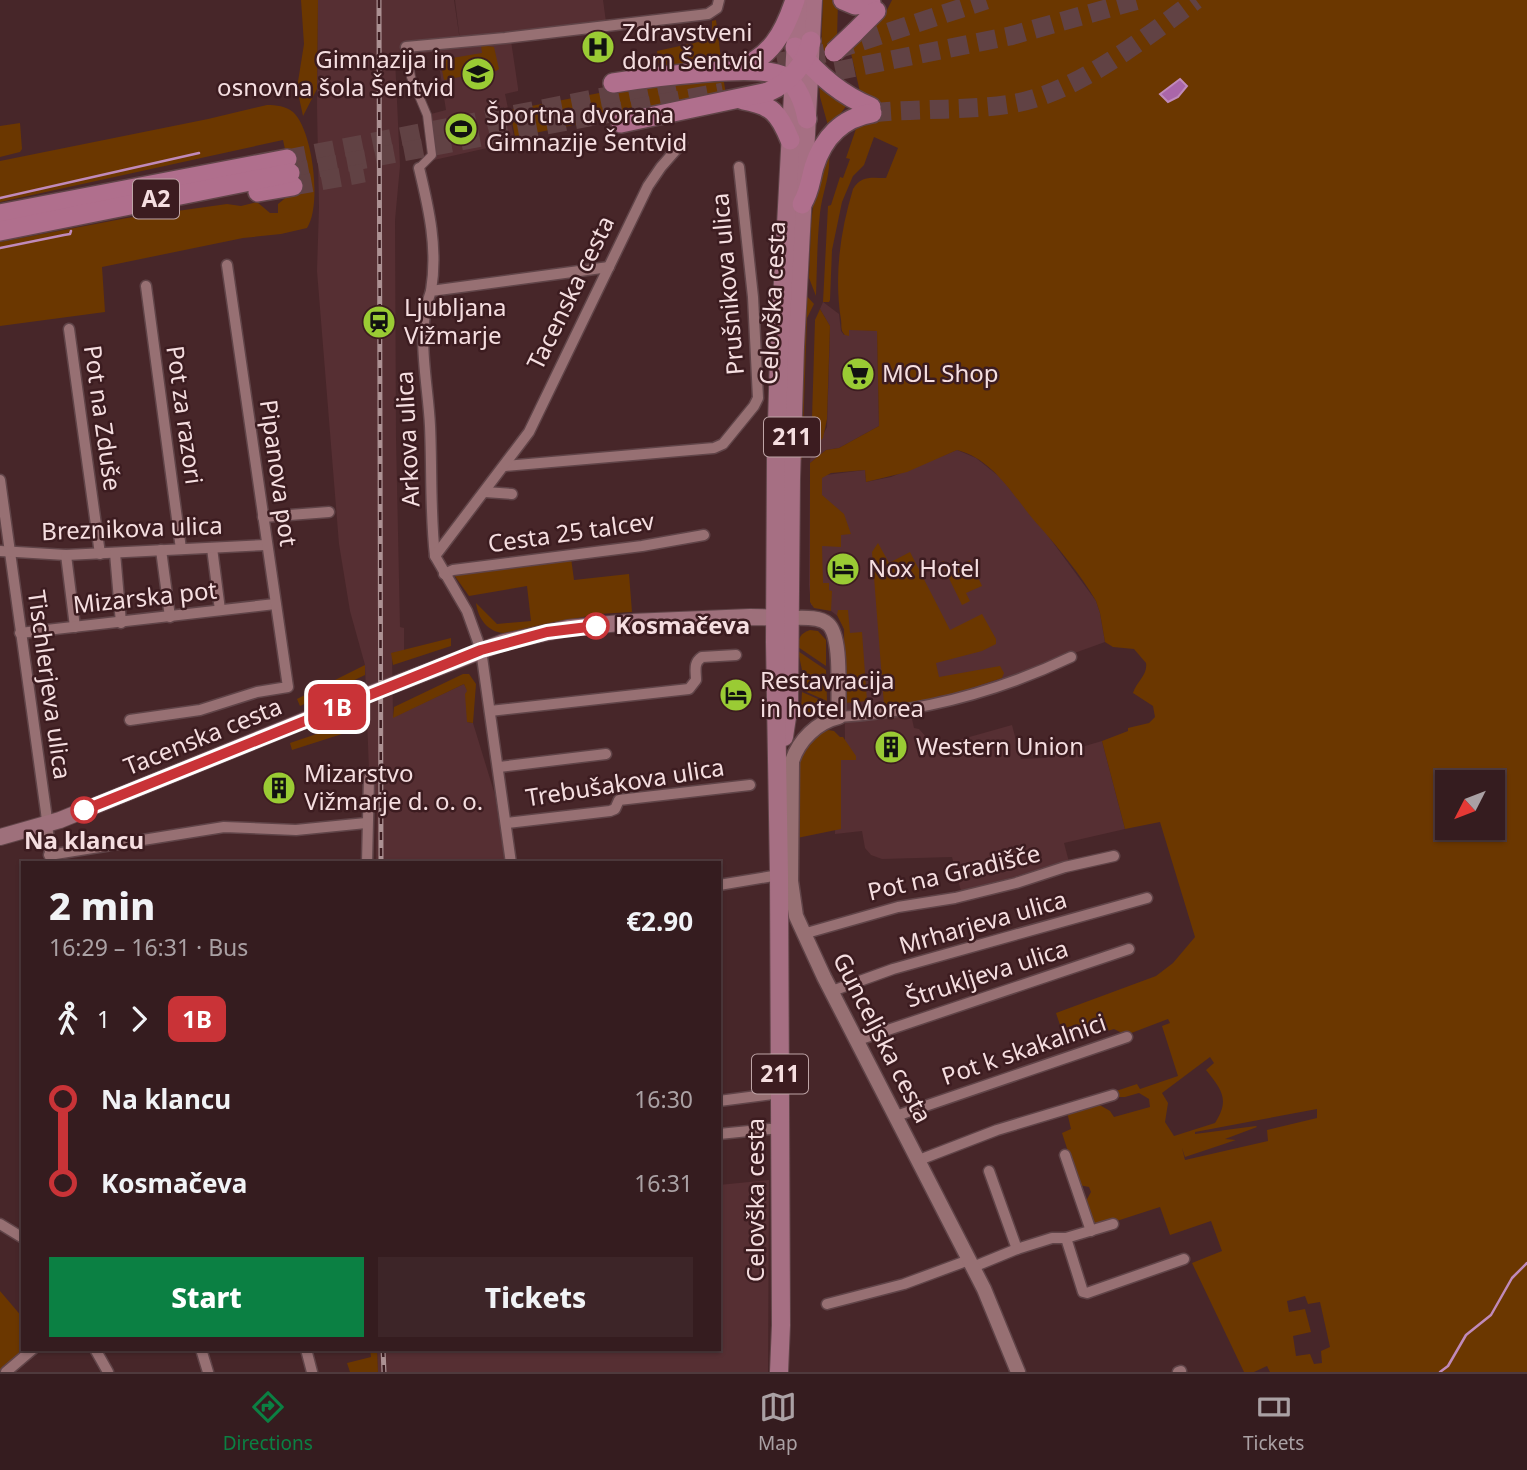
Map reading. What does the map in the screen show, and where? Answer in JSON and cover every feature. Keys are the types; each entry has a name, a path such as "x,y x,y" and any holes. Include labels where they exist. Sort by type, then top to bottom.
{"highway":[{"path":"727,71 755,62 770,50 786,26 797,0"},
{"path":"621,123 768,92 834,52 854,33 863,5"},
{"path":"799,116 802,69"},
{"path":"613,83 727,71 772,73 802,69 869,110 842,125 822,148 814,167 811,187 802,204"},
{"path":"731,99 762,104 774,111 782,121 790,140"},
{"name":"A2","path":"0,214 289,167 46,230 23,226 0,231"}],"main road":[{"path":"797,0 802,69"},
{"path":"802,69 814,0"},
{"name":"Celovška cesta","path":"783,618 779,356 790,140 799,116"},
{"name":"Celovška cesta","path":"779,1372 778,775 802,204 799,116"},
{"name":"Tacenska cesta","path":"0,837 47,824 481,650 514,640 568,628 631,622 783,618"}],"street":[{"path":"419,168 432,155 427,115 411,77 405,47 708,14 717,8 719,0"},
{"name":"Tacenska cesta","path":"435,556 521,444 540,411 655,175 682,143"},
{"name":"Prušnikova ulica","path":"505,466 719,447 754,406 758,398 753,297 738,167"},
{"name":"Arkova ulica","path":"419,168 432,221 433,276 424,308 435,556"},
{"name":"Pipanova pot","path":"130,720 200,710 257,692 288,687 227,265"},
{"path":"431,290 609,267"},
{"name":"Pot za razori","path":"146,286 181,549"},
{"name":"Pot na Zduše","path":"69,329 100,554"},
{"name":"Tischlerjeva ulica","path":"0,480 5,551 20,633 50,859"},
{"path":"485,492 512,494"},
{"path":"264,517 329,512"},
{"name":"Cesta 25 talcev","path":"444,574 453,570 642,546 704,535"},
{"name":"Breznikova ulica","path":"5,551 66,555 266,545"},
{"path":"212,548 220,611"},
{"path":"162,550 170,617"},
{"path":"116,553 121,623"},
{"path":"66,555 75,627"},
{"path":"435,556 467,611 481,650 511,861"},
{"name":"Mizarska pot","path":"20,633 275,604"},
{"path":"783,618 822,621 832,630 837,649 833,719 901,711 958,699 1028,677 1071,657"},
{"path":"490,711 688,689 696,680 695,665 702,657 736,655"},
{"name":"Gunceljska cesta","path":"833,719 803,740 794,753 791,765 792,897 796,916 971,1264 1003,1331 1018,1372"},
{"path":"499,767 606,754"},
{"path":"367,861 369,778"},
{"name":"Trebušakova ulica","path":"507,823 610,811 619,800 750,785"},
{"path":"50,859 224,827 296,830 366,822"},
{"name":"Pot na Gradišče","path":"803,934 898,907 955,898 1115,856"},
{"path":"721,885 779,875"},
{"name":"Mrharjeva ulica","path":"832,991 893,970 1147,898"},
{"name":"Štrukljeva ulica","path":"858,1040 1129,949"},
{"name":"Pot k skakalnici","path":"896,1116 1126,1037"},
{"path":"721,1101 780,1093"},
{"path":"919,1160 997,1130 1113,1095"},
{"path":"721,1134 780,1128"},
{"path":"1065,1155 1091,1231"},
{"path":"989,1171 1017,1249"},
{"path":"0,1224 21,1237"},
{"path":"827,1304 883,1290 1052,1238 1066,1238 1113,1224"},
{"path":"1066,1238 1083,1293 1184,1259"},
{"path":"6,1372 31,1351"},
{"path":"96,1351 108,1372"},
{"path":"202,1351 208,1372"},
{"path":"307,1351 312,1372"}],"shaded area":[{"path":"301,0 318,0 317,89 303,116 297,88 304,44"},
{"path":"318,0 454,0 461,48 455,0 603,0 606,22 510,34 518,91 505,94 514,137 495,140 496,146 434,160 427,115 446,110 438,59 433,59 432,52 395,58 400,166 395,220 396,438 400,627 404,628 404,651 392,653 393,717 464,684 468,692 467,722 473,723 495,795 505,861 376,861 377,802 374,802 373,772 369,771 365,665 350,611 339,544 317,271"},
{"path":"823,0 838,0 837,38 821,54"},
{"path":"892,0 1527,0 1527,1372 1270,1372 1267,1366 1254,1372 1244,1372 1192,1263 1222,1251 1211,1221 1170,1235 1160,1207 1095,1228 1086,1201 1091,1192 1089,1187 1079,1185 1062,1133 1071,1129 1067,1112 1098,1104 1110,1111 1114,1117 1150,1107 1149,1099 1139,1093 1117,1097 1116,1091 1137,1084 1140,1089 1178,1076 1162,1026 1170,1023 1168,1019 1126,1035 1114,1029 1104,1032 1099,1023 1063,1034 1056,1013 1156,976 1173,963 1195,937 1160,822 1125,829 1102,741 1128,731 1128,728 1149,723 1155,717 1153,706 1133,693 1145,671 1146,663 1134,649 1113,647 1105,642 1096,601 1070,563 994,471 971,455 957,450 907,472 866,482 865,470 831,473 822,478 822,495 844,514 851,534 841,535 841,547 822,546 823,583 829,583 829,590 832,591 831,611 814,608 810,602 810,463 826,450 839,448 879,426 877,331 849,330 849,336 842,332 838,287 842,238 853,189 863,179 886,178 898,148 874,137 864,165 853,176 842,202 832,250 830,300 823,302 828,206 831,205 840,177 843,178 850,159 846,158 858,123 886,120 880,102 861,96 850,49 883,18","holes":["1210,1057 1214,1063 1206,1070 1222,1095 1220,1115 1215,1123 1174,1136 1165,1122 1168,1103 1162,1093","1317,1109 1317,1118 1267,1130 1268,1141 1185,1160 1182,1148 1185,1157 1236,1140 1225,1139 1257,1127 1195,1132","1305,1296 1308,1304 1320,1302 1330,1347 1321,1351 1322,1363 1314,1364 1310,1354 1296,1356 1293,1336 1311,1332 1305,1309 1289,1312 1287,1301"]},
{"path":"716,20 722,66 660,71 657,51 712,39 712,21"},
{"path":"481,45 494,47 499,69 471,78 470,75 444,80 440,60 482,53"},
{"path":"723,77 726,94 515,137 510,110 615,90"},
{"path":"1180,79 1187,86 1178,97 1168,102 1160,94"},
{"path":"819,82 847,105 829,129 820,97"},
{"path":"267,105 281,106 293,112 306,135 314,186 312,217 307,228 243,238 102,267 105,312 0,326 0,242 127,218 227,204 241,206 257,202 270,213 278,213 278,204 294,191 283,140 0,202 0,161"},
{"path":"20,123 22,149 20,152 0,157 0,126"},
{"path":"829,154 829,169 819,223 816,296 809,278 811,225 816,178"},
{"path":"804,293 814,304 807,318 802,459 799,462"},
{"path":"823,302 839,314 844,335 849,329 877,331 879,426 839,448 826,450 810,463 811,451 819,443 827,427 830,326 820,309"},
{"path":"820,309 830,326 827,419 823,438 811,451 815,320"},
{"path":"957,450 976,458 1001,478 1046,533 1096,601 1105,642 1069,655 1033,678 1026,670 910,710 914,728 941,745 1012,725 1021,759 1044,758 1102,741 1125,829 1064,843 1069,862 961,891 952,857 882,859 871,855 865,848 862,831 835,834 836,760 845,745 844,629 839,617 831,611 811,605 809,585 810,477 865,470 866,482 891,477"},
{"path":"878,543 889,563 910,552 950,630 982,614 996,639 996,644 982,651 936,663 939,677 1000,666 1004,673 1002,678 953,694 938,696 936,700 886,709 872,552"},
{"path":"571,558 574,580 629,574 632,612 598,614 498,632 484,623 476,603 497,624 531,621 527,586 469,596 454,575"},
{"path":"970,560 982,586 966,593 970,601 962,605 941,562 944,561 949,570"},
{"path":"838,610 848,610 850,633 862,632 867,701 845,703 844,629 837,615"},
{"path":"810,630 818,631 826,640 826,666 798,647 801,636"},
{"path":"451,638 451,646 393,665 391,653"},
{"path":"798,651 826,670 827,701 802,690 802,677 806,677"},
{"path":"365,665 365,675 300,706 297,699"},
{"path":"463,674 469,674 476,684 473,723 467,722 467,691 464,684 393,718 394,707"},
{"path":"802,692 827,703 826,707 815,714 801,710"},
{"path":"367,717 367,726 292,750 290,743"},
{"path":"828,730 843,737 856,756 856,760 841,760 841,829 797,838 796,792 800,762 805,749 815,738"},
{"path":"769,1180 768,1372 378,1372 377,1351 721,1351 721,1185"},
{"path":"0,1291 21,1316 21,1351 25,1351 0,1371"},
{"path":"370,1351 377,1351 378,1372 350,1372 347,1363 371,1357"}],"waterway":[{"path":"0,198 199,153"},
{"path":"0,248 70,234 71,231"},
{"path":"1440,1372 1448,1366 1466,1335 1491,1315 1512,1278 1527,1263"}],"tunnel":[{"path":"749,68 826,53 986,0"},
{"path":"807,77 1010,36 1138,0"},
{"path":"872,113 994,106 1035,98 1084,77 1155,31 1196,0"},
{"path":"287,159 675,83"},
{"path":"290,173 723,92"},
{"path":"293,186 364,173"}],"railway":[{"path":"379,0 381,861"},
{"path":"383,1351 384,1372"}],"bus line":[{"name":"1B","path":"84,810 503,642 568,628 596,626"}],"place":[{"name":"Zdravstveni dom Šentvid","path":"598,47"},
{"name":"Gimnazija in osnovna šola Šentvid","path":"478,74"},
{"name":"Športna dvorana Gimnazije Šentvid","path":"461,129"},
{"name":"Ljubljana Vižmarje","path":"379,322"},
{"name":"MOL Shop","path":"858,374"},
{"name":"Nox Hotel","path":"843,569"},
{"name":"Kosmačeva","path":"596,626"},
{"name":"Restavracija in hotel Morea","path":"736,695"},
{"name":"Western Union","path":"891,747"},
{"name":"Mizarstvo Vižmarje d. o. o.","path":"279,788"},
{"name":"Na klancu","path":"84,810"}]}
